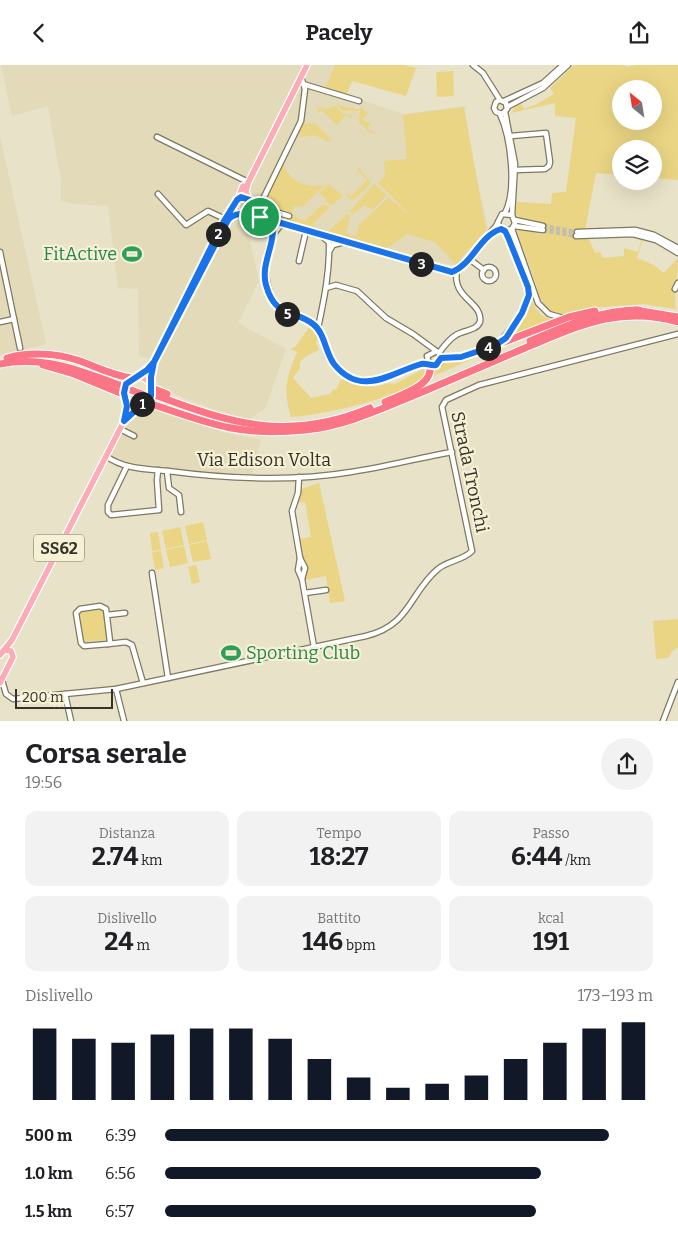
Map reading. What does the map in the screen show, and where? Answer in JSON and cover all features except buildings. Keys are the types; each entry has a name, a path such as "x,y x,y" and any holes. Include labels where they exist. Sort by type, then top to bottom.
{"highway":[{"path":"494,346 569,317 617,308 678,317"},
{"path":"4,361 44,365 129,392 149,395 262,426 290,426 328,421 385,402 583,319 610,312 639,310"},
{"path":"149,395 213,426 249,432 315,429 362,417 599,319 647,316 678,322"},
{"path":"4,361 34,355 65,357 115,375 135,377"},
{"path":"4,361 32,361 57,364 122,384"},
{"path":"385,402 425,381 431,373 429,361"}],"main road":[{"path":"124,421 149,395 154,362 288,98 301,88 303,65"},
{"path":"263,148 288,98 301,88 307,65"},
{"path":"215,242 230,217 250,210 250,202 246,190 247,181"},
{"path":"237,201 243,197 250,202"},
{"path":"237,201 237,210 244,213"},
{"path":"149,395 135,404 126,384 154,362"},
{"path":"135,377 145,378 149,395"},
{"path":"124,421 129,392"},
{"name":"SS62","path":"1,652 12,640 124,421"},
{"path":"1,681 13,656 12,640"},
{"name":"SS62","path":"1,652 11,651 13,656"}],"street":[{"path":"473,65 481,67 500,101 511,136 514,170 513,227 539,305 551,315 569,317"},
{"path":"563,65 543,83 500,101 494,110 504,111 543,88 568,65"},
{"path":"289,216 266,209 262,200 299,127 302,115 301,88 314,88 359,101"},
{"path":"286,225 280,226 274,234 266,260 267,287 281,310 311,322 318,328 331,360 345,374 364,381 382,380 429,361 438,355 450,339 461,332 474,329 480,322 478,309 461,293 456,279 457,270 491,232 508,205 511,172 504,111"},
{"path":"511,136 546,133 550,162 549,166 545,169 514,170"},
{"path":"157,137 247,181"},
{"path":"158,194 186,225 208,211 225,219"},
{"path":"250,202 260,217"},
{"path":"244,213 447,272 457,270"},
{"path":"491,232 513,227 543,228 504,213"},
{"path":"272,221 274,234"},
{"path":"327,280 332,285 357,291 394,324 424,342 438,355 461,357 494,346 511,330 525,309 529,295 526,280 498,222"},
{"path":"678,248 654,235 635,230 577,234 633,234 658,241 678,253"},
{"path":"299,261 306,231"},
{"path":"318,328 326,288 329,251 329,242 321,235"},
{"path":"329,251 333,245 345,242"},
{"path":"0,252 20,348"},
{"path":"468,258 484,270"},
{"path":"676,289 678,283"},
{"path":"326,288 332,285"},
{"path":"311,322 320,317"},
{"path":"0,322 14,319"},
{"name":"Strada Tronchi","path":"1,681 2,689 9,698 14,699 116,689 383,631 408,611 438,569 471,553 472,549 442,407 446,399 455,393 479,385 678,334"},
{"path":"424,342 429,361 436,365 438,355"},
{"path":"120,429 134,436"},
{"name":"Via Edison Volta","path":"106,456 127,465 240,478 299,477 351,473 452,452"},
{"path":"127,465 108,505 108,512 111,515 159,510 158,470"},
{"path":"167,471 168,488 179,495 181,512"},
{"path":"299,477 298,493 292,511 300,558 305,569 302,579 314,647"},
{"path":"152,573 168,678"},
{"path":"305,593 326,590"},
{"path":"108,645 111,639 106,609 101,606 79,610 76,615 82,645 108,645 118,643 133,645 143,683"},
{"path":"107,615 125,613"},
{"path":"111,639 118,643"},
{"path":"663,721 677,685"},
{"path":"116,689 124,721"},
{"path":"64,694 71,721"}],"shaded area":[{"path":"1,65 335,65 325,88 403,114 466,106 464,118 488,229 455,266 372,245 257,211 246,222 259,281 238,323 286,349 265,409 250,419 216,410 162,388 155,381 155,373 159,362 139,356 138,289 118,288 108,206 74,204 61,201 61,181 48,106 12,116"},
{"path":"335,65 404,65 416,68 406,96 352,81 346,96 325,88"},
{"path":"574,65 625,65 626,67 636,65 678,65 678,180 662,179 662,140 612,140 612,174 596,173 585,230 578,229 577,233 639,232 650,234 673,246 678,251 655,238 633,233 577,235 576,238 589,239 595,253 600,252 603,258 624,256 624,248 638,252 641,241 639,239 643,238 637,258 652,264 664,273 678,258 675,295 676,309 644,304 588,308 564,316 556,315 549,311 538,295 536,284 516,231 524,230 543,235 545,225 519,218 515,212 517,202 551,204 552,193 566,192 576,118 555,116 555,103 511,113 516,106 521,104 524,109 554,94 550,88"},
{"path":"453,71 454,96 437,97 436,72"},
{"path":"338,105 360,110 360,107 368,113 362,120 371,123 367,128 377,134 369,132 359,122 360,111 343,111"},
{"path":"336,106 342,114 357,115 352,115 352,119 346,115 337,125 322,110 319,113 317,111 320,107 325,109"},
{"path":"464,107 486,230 456,264 435,242 407,234 384,250 326,233 348,214 350,216 346,233 356,236 359,225 389,197 393,203 412,217 378,183 385,176 384,161 407,159 403,115"},
{"path":"315,123 331,139 328,142 315,135 301,137 299,131 302,124"},
{"path":"296,127 261,198 261,204 266,211 263,202 283,163 294,180 299,183 311,186 325,185 302,207 294,206 291,215 305,221 323,204 330,207 312,225 324,230 322,232 261,214 257,211 256,203"},
{"path":"0,136 46,344 0,355"},
{"path":"359,168 371,183 356,198 351,200 346,195 348,193 351,196 367,180 357,170"},
{"path":"329,184 343,196 332,205 325,202 326,199 319,193"},
{"path":"374,184 387,195 372,210 365,205 352,214 350,211"},
{"path":"532,300 540,313 546,318 554,320 505,341 516,329"},
{"path":"310,326 318,333 319,339 316,342 319,350 306,356 300,362 300,368 293,378 311,398 330,394 334,389 336,390 340,381 344,378 361,385 379,386 389,383 395,384 423,369 426,374 403,390 384,397 342,409 291,417 286,391 290,370 297,352 291,349 296,346"},
{"path":"507,344 433,376 433,368 443,362 461,361"},
{"path":"147,408 223,432 261,440 252,474 182,470 116,460 111,457 112,450 131,416"},
{"path":"319,483 345,601 330,603 326,576 305,580 306,568 299,539 311,537 305,502 296,503 301,489"},
{"path":"203,522 207,540 189,544 185,526"},
{"path":"180,527 184,545 166,549 162,531"},
{"path":"158,532 161,550 152,551 150,533"},
{"path":"207,541 211,559 193,562 189,545"},
{"path":"184,546 188,563 170,567 166,550"},
{"path":"161,551 164,568 155,570 152,552"},
{"path":"196,565 200,582 192,584 188,567"},
{"path":"104,610 109,640 83,642 78,615"},
{"path":"678,619 678,648 674,649 668,658 656,659 653,621"}],"tunnel":[{"path":"543,226 577,232"},
{"path":"543,230 576,236"},
{"path":"123,382 133,386"},
{"path":"144,395 154,399"}],"place":[{"name":"FitActive","path":"132,254"},
{"name":"Sporting Club","path":"231,653"}],"route":[{"path":"260,217 243,213 234,215 228,220 154,362 151,377 151,396 124,421 127,406 124,393 126,384 129,380 147,370 154,362 224,221 232,212 237,200 241,197 250,200 254,211 260,217 447,272 457,270 491,232 501,229 505,231 508,237 526,280 529,295 527,302 506,338 494,346 461,357 441,358 440,363 436,365 422,364 382,380 364,381 354,378 345,374 331,360 318,328 311,322 287,314 272,299 265,280 266,260 274,234 273,227 272,221 260,217"}]}
